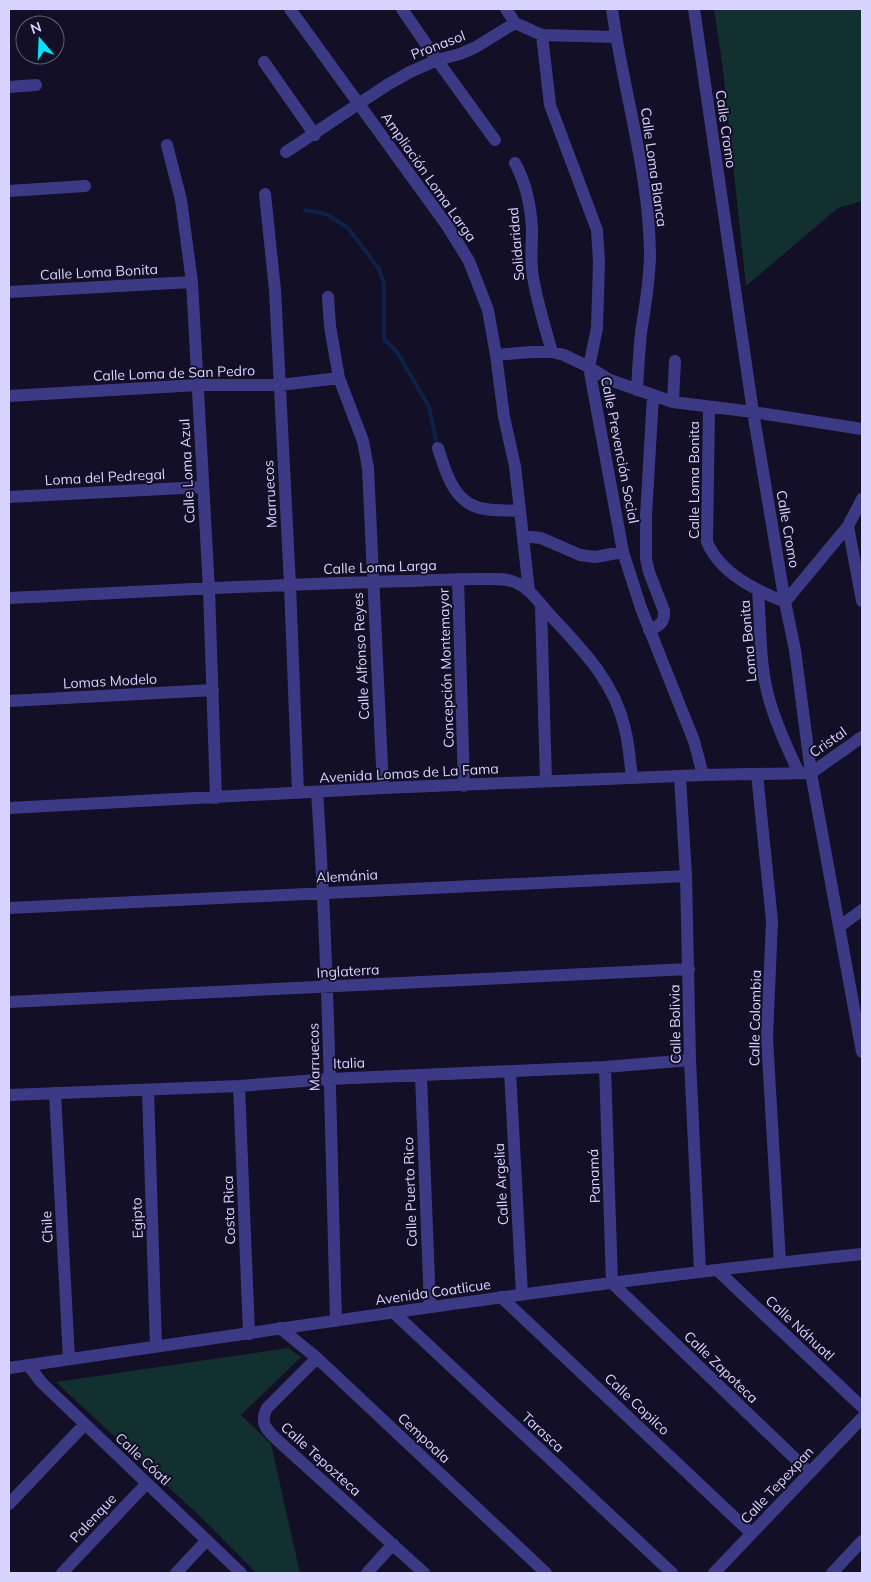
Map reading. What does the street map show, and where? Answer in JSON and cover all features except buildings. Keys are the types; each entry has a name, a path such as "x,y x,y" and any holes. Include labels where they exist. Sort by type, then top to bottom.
{"street":[{"name":"Ampliación Loma Larga","path":"290,9 448,227 469,261 488,310 504,417 515,466 529,590"},
{"path":"402,9 495,140"},
{"path":"506,9 514,23 542,35 616,37"},
{"name":"Calle Loma Blanca","path":"612,9 646,195 650,253 648,292 641,334 636,390"},
{"name":"Calle Cromo","path":"694,9 753,412 785,602 795,650 805,772 839,927 862,1052"},
{"name":"Pronasol","path":"286,152 315,135 403,76 437,60 468,50 514,23"},
{"name":"Calle Prevención Social","path":"542,35 550,105 596,230 599,262 597,328 589,367 623,552 649,630 694,742 703,775"},
{"path":"264,62 315,135"},
{"path":"9,87 36,85"},
{"name":"Calle Loma Azul","path":"167,145 181,200 192,282 209,590 216,798"},
{"name":"Solidaridad","path":"515,163 531,215 530,250 533,276 552,352"},
{"path":"9,191 85,186"},
{"name":"Marruecos","path":"265,194 275,290 290,585 298,793"},
{"name":"Calle Loma Bonita","path":"9,292 192,282"},
{"name":"Calle Alfonso Reyes","path":"328,297 330,326 340,378 356,419 366,453 368,468 383,788"},
{"path":"496,355 552,352 564,355 589,367 610,380 673,402 862,429"},
{"path":"673,402 674,361"},
{"name":"Calle Loma de San Pedro","path":"9,396 198,385 280,385 340,378"},
{"path":"649,630 658,626 664,617 664,611 646,559 646,516 653,396"},
{"name":"Calle Loma Bonita","path":"709,407 707,542 717,560 727,569 758,591 785,602"},
{"path":"438,448 452,485 465,502 485,509 520,511"},
{"name":"Loma del Pedregal","path":"9,497 202,487"},
{"path":"785,602 848,526 862,498"},
{"path":"848,526 862,601"},
{"path":"524,536 541,538 580,555 595,557 623,552"},
{"name":"Calle Loma Larga","path":"9,598 458,579 504,580 516,582 529,590"},
{"name":"Concepción Montemayor","path":"458,579 464,786"},
{"path":"529,590 541,606 578,644 606,681 625,729 632,778"},
{"name":"Loma Bonita","path":"758,591 761,652 769,700 776,721 805,772"},
{"path":"541,606 546,781"},
{"name":"Lomas Modelo","path":"9,701 213,690"},
{"name":"Cristal","path":"805,772 862,737"},
{"name":"Avenida Lomas de La Fama","path":"9,808 383,788 805,772"},
{"name":"Calle Colombia","path":"757,774 772,921 767,1038 780,1262"},
{"name":"Calle Bolivia","path":"680,776 686,876 690,1060 700,1271"},
{"name":"Marruecos","path":"318,792 328,986 336,1321"},
{"name":"Alemánia","path":"9,908 686,876"},
{"path":"839,927 862,910"},
{"name":"Inglaterra","path":"9,1002 689,969"},
{"name":"Italia","path":"9,1095 240,1086 329,1079 605,1067 690,1060"},
{"name":"Panamá","path":"605,1067 612,1283"},
{"name":"Calle Argelia","path":"510,1071 522,1294"},
{"name":"Calle Puerto Rico","path":"421,1076 430,1307"},
{"name":"Costa Rica","path":"240,1086 249,1334"},
{"name":"Egipto","path":"148,1090 156,1346"},
{"name":"Chile","path":"55,1093 69,1359"},
{"name":"Avenida Coatlicue","path":"9,1368 522,1294 700,1271 862,1254"},
{"name":"Calle Náhuatl","path":"717,1270 862,1407"},
{"name":"Calle Zapoteca","path":"612,1283 809,1472"},
{"name":"Calle Copilco","path":"501,1297 752,1533"},
{"name":"Tarasca","path":"393,1312 672,1573"},
{"name":"Cempoala","path":"280,1328 317,1358 546,1573"},
{"name":"Calle Tepozteca","path":"317,1358 267,1408 263,1422 274,1437 424,1573"},
{"name":"Calle Cóatl","path":"28,1365 42,1383 241,1573"},
{"name":"Calle Tepexpan","path":"714,1573 862,1418"},
{"path":"9,1504 84,1424"},
{"name":"Palenque","path":"62,1573 147,1483"},
{"path":"176,1573 207,1540"},
{"path":"832,1573 862,1541"},
{"path":"367,1573 393,1544"}],"green space":[{"path":"714,9 862,9 862,201 838,208 746,286 722,62"},
{"path":"288,1348 301,1357 241,1415 271,1444 300,1573 256,1573 209,1525 56,1382"}],"waterway":[{"path":"305,210 326,214 348,228 379,269 384,284 384,339 397,352 429,407 436,440"}]}
